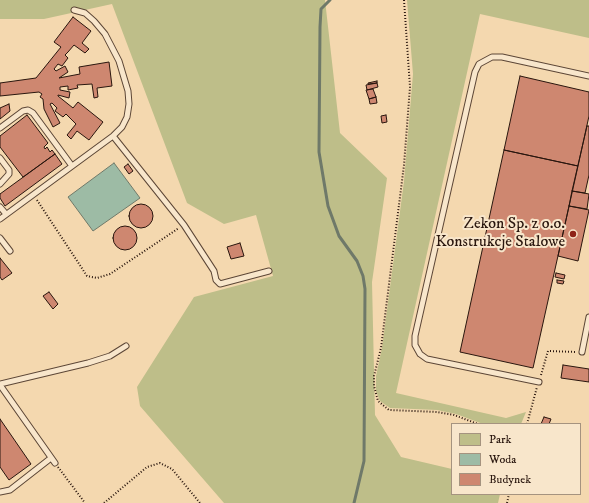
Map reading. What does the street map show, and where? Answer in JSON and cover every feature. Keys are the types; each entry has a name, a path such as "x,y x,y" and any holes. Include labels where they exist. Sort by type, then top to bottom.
{"lane":[{"path":"0,219 113,136 122,127 126,117 129,104 128,91 119,61 101,30 85,13 74,10"},
{"path":"539,382 428,359 420,354 415,345 415,336 475,72 479,64 492,57 502,57 589,76"},
{"path":"0,128 23,111 28,110 33,112 72,166"},
{"path":"113,136 184,225 214,271 216,280 220,284 269,271"},
{"path":"0,158 9,170 10,174 0,184"},
{"path":"0,206 6,214"},
{"path":"0,238 10,251"},
{"path":"582,352 589,317"},
{"path":"0,492 10,490 53,461 0,384 88,363 110,356 126,346"}],"path":[{"path":"404,0 410,87 404,165 380,348 374,376 374,386 378,401 389,410 443,413 475,423"},
{"path":"33,194 87,276 97,278 110,274 184,225"},
{"path":"527,423 548,351 582,352"},
{"path":"53,461 85,503"},
{"path":"104,503 147,467 160,463 172,469 200,503"}],"green space":[{"path":"0,0 325,0 340,133 387,178 372,282 375,415 401,457 451,469 451,495 500,495 498,503 224,503 140,406 137,387 194,297 273,276 256,215 224,224 187,203 112,4 44,19 0,19"},
{"path":"407,0 589,0 589,38 480,14 396,393 506,418 526,412 521,423 480,423 456,414 437,410 390,408 380,401 376,391 376,376 382,348 404,181 413,74"}],"water":[{"path":"114,163 140,198 93,231 68,197"}],"building":[{"path":"73,17 91,31 82,43 89,49 85,53 74,45 65,55 68,58 62,66 58,64 54,69 56,71 65,66 68,72 59,78 80,74 79,67 109,62 112,86 97,88 98,97 94,98 92,84 77,85 78,88 68,90 68,86 60,87 60,90 70,92 69,98 58,96 73,108 78,102 103,122 89,140 77,131 71,139 67,135 76,124 66,114 63,117 55,111 57,108 52,103 50,104 60,123 53,127 44,109 43,99 40,97 42,94 39,92 0,96 0,83 36,78 61,47 54,42"},
{"path":"520,76 589,92 589,116 578,166 504,150"},
{"path":"377,81 377,83 368,84 368,83"},
{"path":"377,83 378,87 367,90 366,85"},
{"path":"373,89 376,97 369,99 366,90"},
{"path":"376,97 377,103 370,104 369,99"},
{"path":"9,104 10,111 0,119 0,108"},
{"path":"27,115 48,143 44,147 45,149 47,147 50,152 52,150 55,154 23,177 0,147 0,136"},
{"path":"386,115 387,122 382,123 381,116"},
{"path":"587,126 589,126 589,175 585,193 572,191"},
{"path":"504,150 578,166 533,368 460,352"},
{"path":"55,154 62,164 5,206 0,198 0,194"},
{"path":"128,164 133,171 129,174 124,167"},
{"path":"572,191 589,194 587,209 569,206"},
{"path":"141,204 150,207 153,216 150,225 141,228 132,225 129,216 132,207"},
{"name":"Zekon Sp. z o.o. Konstrukcje Stalowe","path":"569,206 589,210 578,261 558,256"},
{"path":"125,226 130,227 136,233 136,243 130,249 125,250 120,249 114,243 113,238 114,233 120,227"},
{"path":"240,243 244,256 231,259 227,247"},
{"path":"0,258 12,273 2,280 0,277"},
{"path":"556,273 565,275 564,279 555,277"},
{"path":"557,280 564,281 563,284 557,283"},
{"path":"49,292 58,304 53,309 43,296"},
{"path":"563,365 589,369 589,382 561,378"},
{"path":"544,417 551,419 549,423 541,423"},
{"path":"0,419 31,464 9,480 0,467"}],"waterway":[{"path":"330,0 321,9 319,152 328,206 339,236 357,261 363,276 365,289 364,461 354,503"}],"place":[{"name":"Zekon Sp. z o.o. Konstrukcje Stalowe","path":"573,234"}]}
